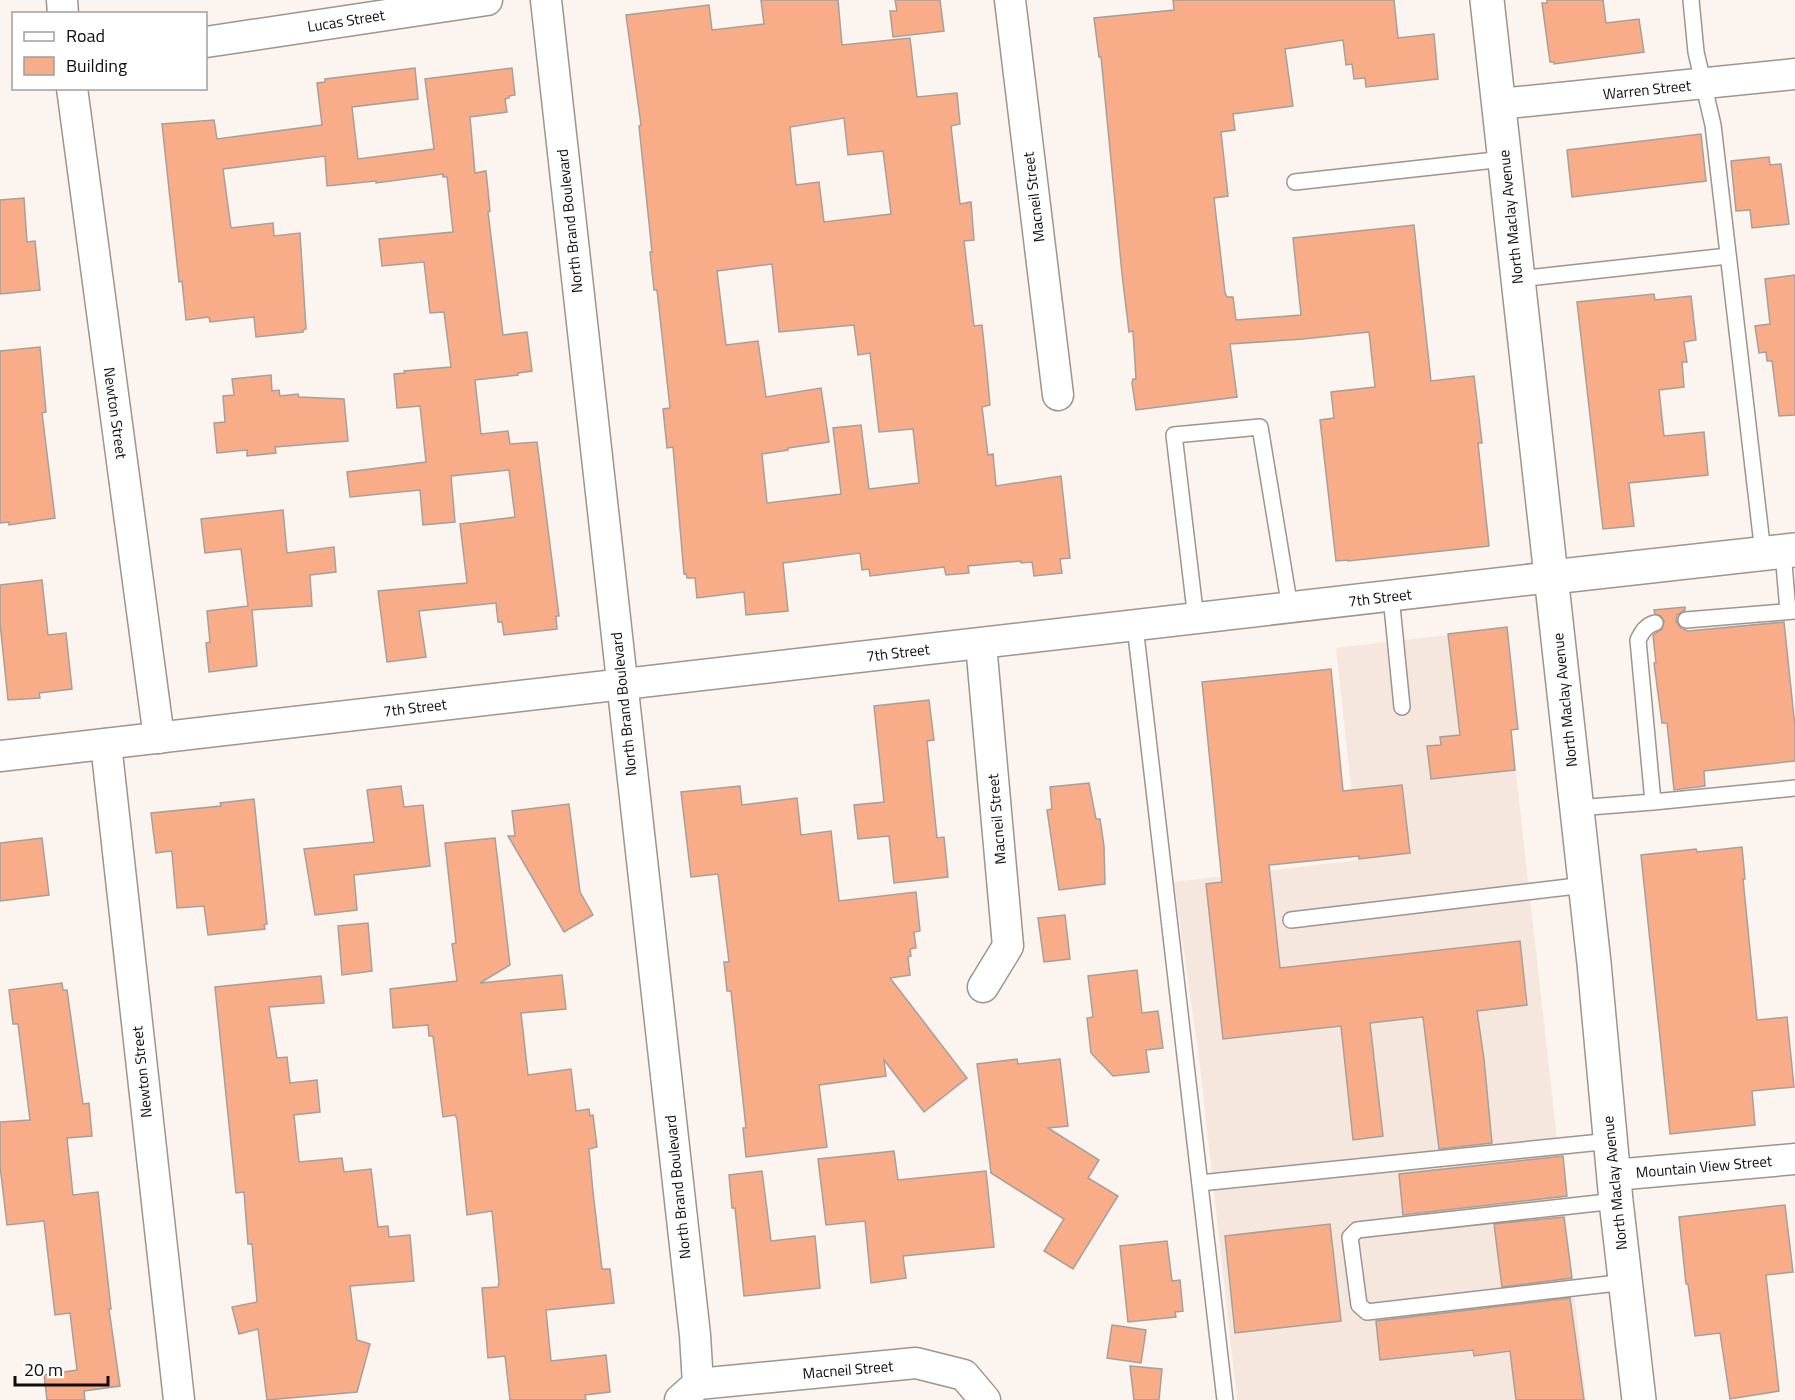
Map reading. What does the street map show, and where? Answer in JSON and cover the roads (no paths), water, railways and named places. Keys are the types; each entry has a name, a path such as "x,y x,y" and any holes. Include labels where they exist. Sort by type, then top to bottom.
{"main road":[{"name":"North Maclay Avenue","path":"1487,0 1552,577 1639,1400"},
{"name":"7th Street","path":"1552,577 1780,552"}],"street":[{"name":"Lucas Street","path":"207,42 487,0"},
{"name":"North Brand Boulevard","path":"546,0 695,1335 689,1392"},
{"name":"Macneil Street","path":"1010,0 1058,395"},
{"name":"Warren Street","path":"1499,104 1795,74"},
{"name":"Newton Street","path":"72,90 159,738"},
{"name":"7th Street","path":"0,756 1552,577"},
{"name":"Macneil Street","path":"981,644 1008,946 983,987"},
{"name":"Newton Street","path":"106,744 178,1400"},
{"name":"Mountain View Street","path":"1615,1188 1795,1159"},
{"name":"Macneil Street","path":"689,1392 916,1363 964,1375 985,1400"}],"lane":[{"path":"1686,620 1791,611 1728,256 1713,125 1696,51 1690,0"},
{"path":"1295,182 1504,159"},
{"path":"1518,279 1728,256"},
{"path":"1196,619 1174,435 1260,427 1290,608"},
{"path":"1391,596 1402,707"},
{"path":"1653,802 1638,640 1643,631 1650,624 1655,623"},
{"path":"1135,626 1225,1400"},
{"path":"1577,808 1795,788"},
{"path":"1292,920 1585,885"},
{"path":"1200,1183 1611,1142"},
{"path":"1615,1188 1357,1230 1350,1237 1359,1305 1367,1311 1626,1282"}]}
